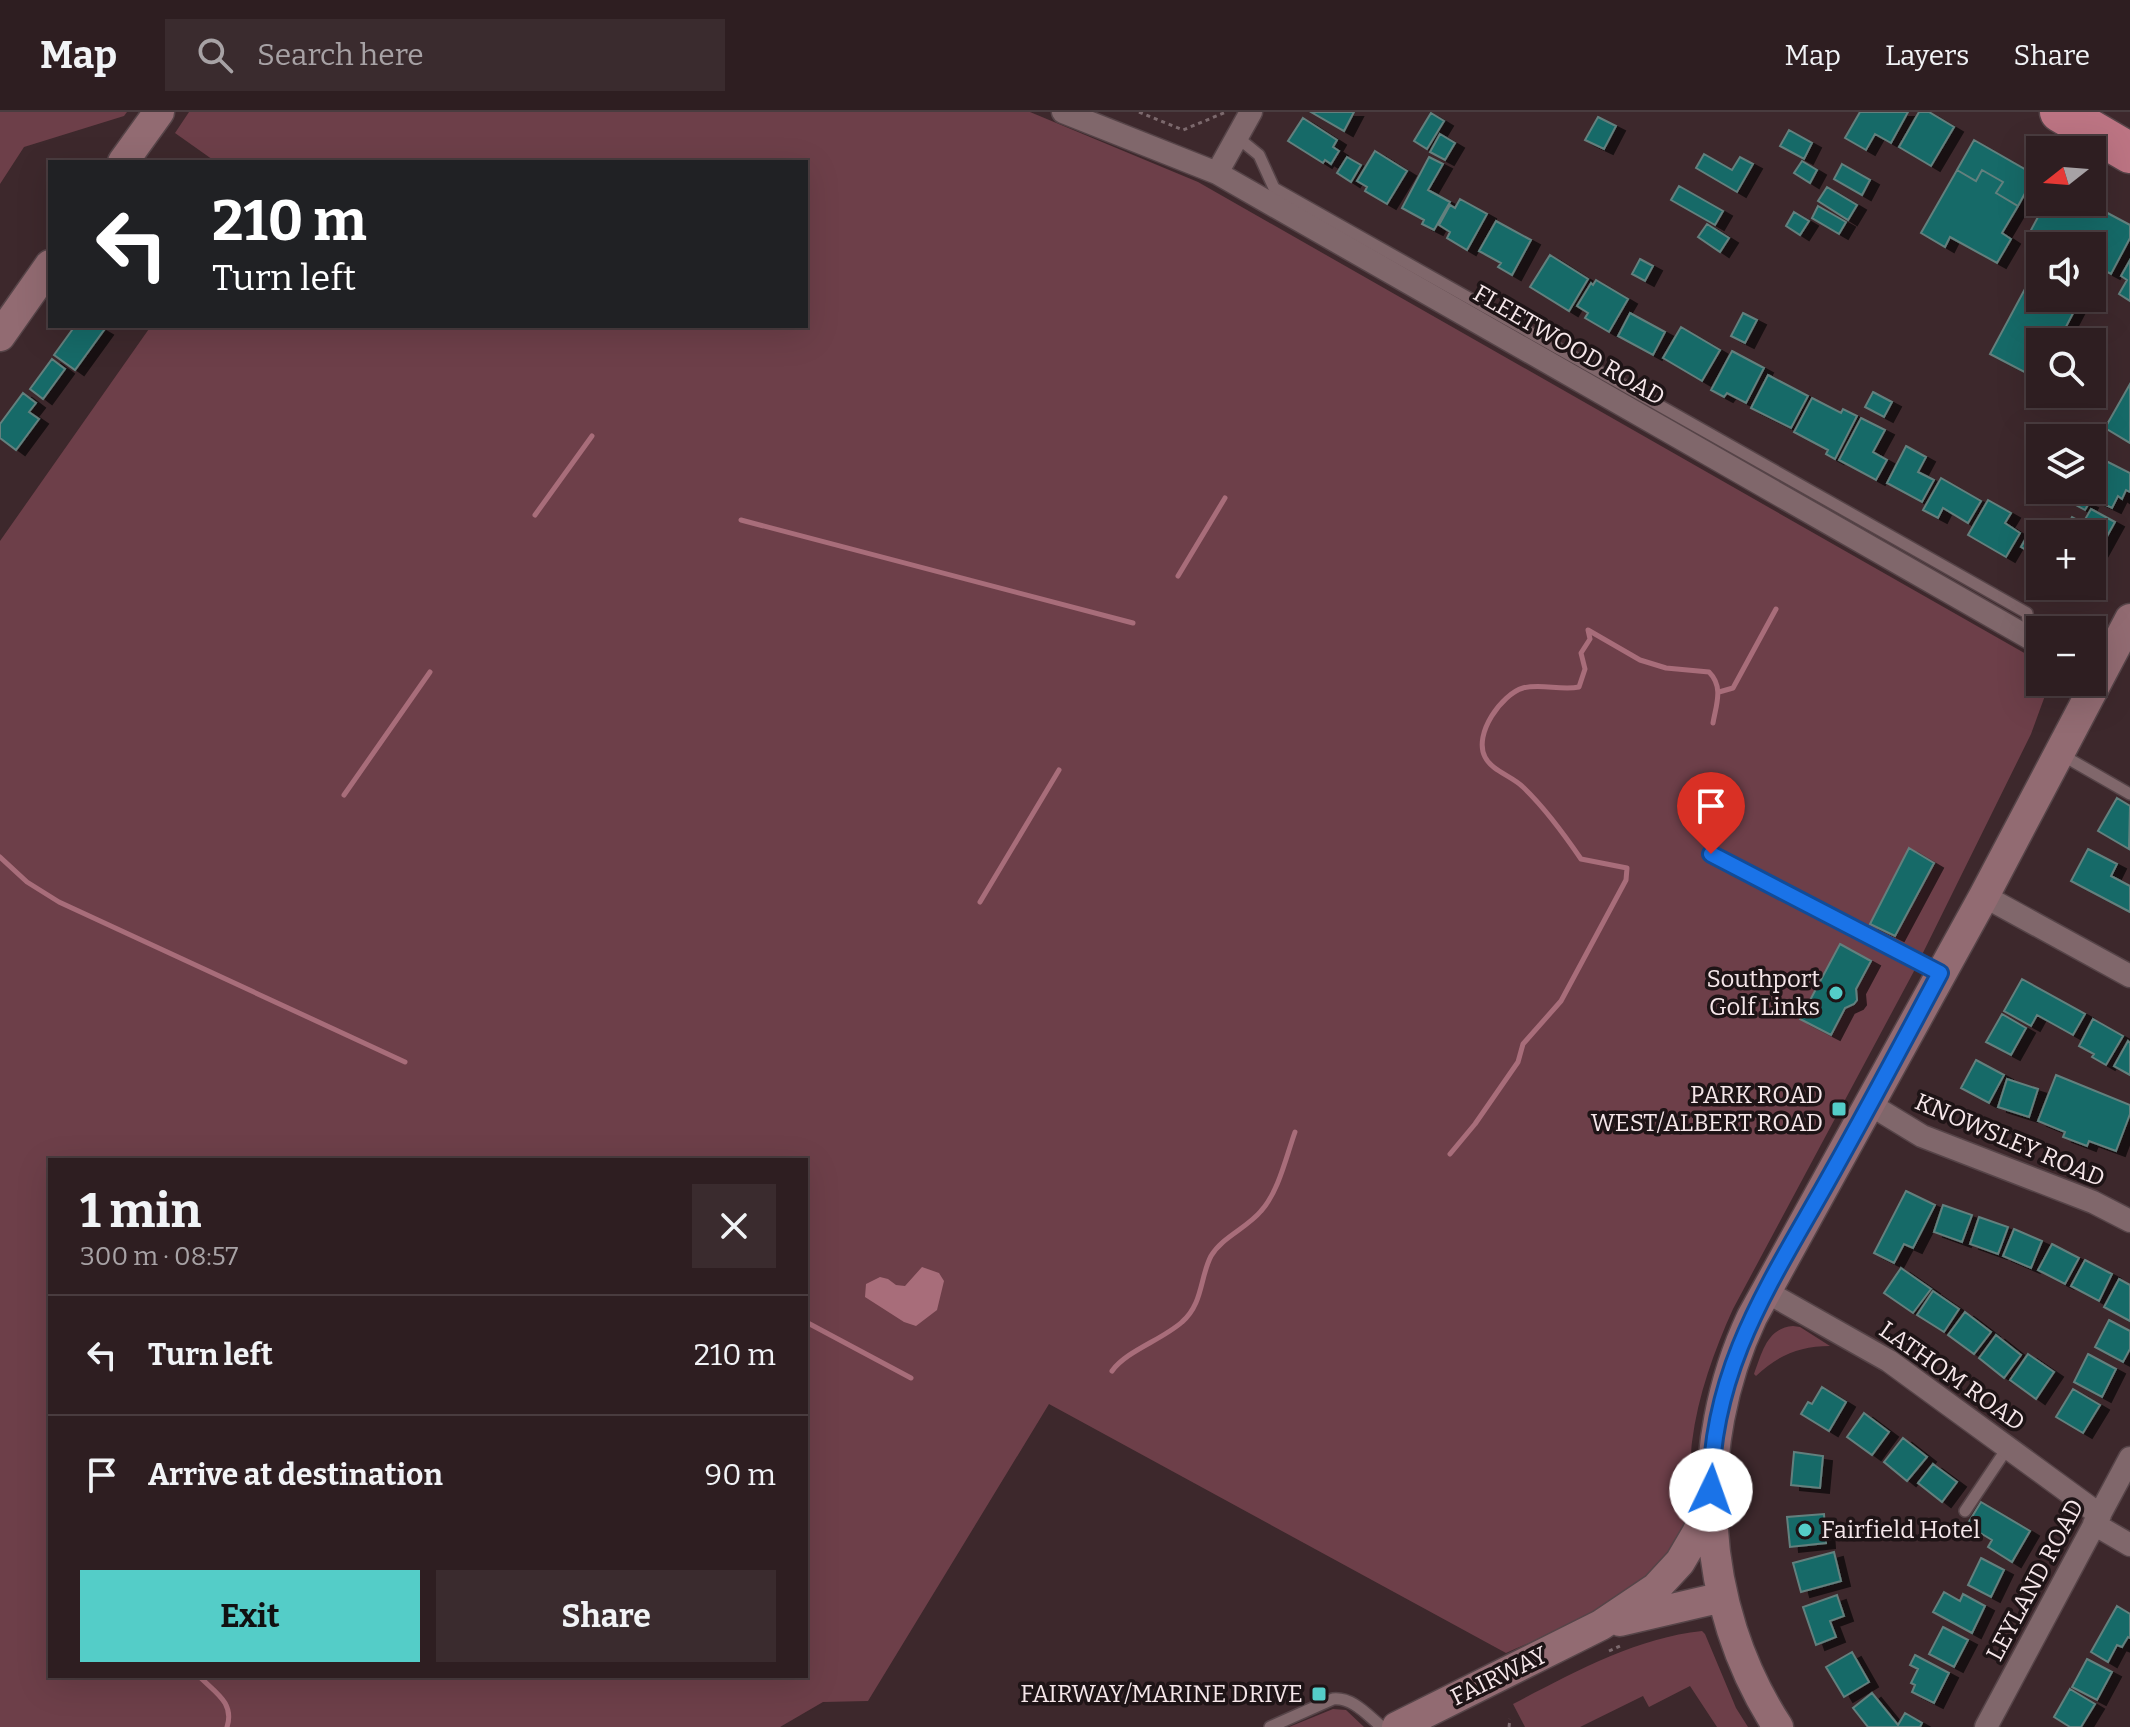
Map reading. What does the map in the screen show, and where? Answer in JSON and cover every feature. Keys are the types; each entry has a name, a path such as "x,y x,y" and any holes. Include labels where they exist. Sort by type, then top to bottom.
{"highway":[{"path":"2060,112 2130,153"}],"street":[{"path":"124,160 159,112"},
{"name":"FLEETWOOD ROAD","path":"1063,112 1217,173 2026,636"},
{"path":"1217,173 1251,112"},
{"path":"0,336 48,268"},
{"path":"2106,663 2118,650 2130,619"},
{"path":"1778,1727 1737,1645 1723,1597 1714,1548 1711,1502 1713,1446 1725,1386 1741,1339 1765,1291 1871,1105 1984,896 2085,696"},
{"path":"1984,896 2130,976"},
{"name":"KNOWSLEY ROAD","path":"1871,1105 1922,1136 2093,1202 2130,1221"},
{"name":"LATHOM ROAD","path":"1765,1291 1889,1361 2008,1447 2130,1545"},
{"name":"LEYLAND ROAD","path":"1986,1727 2130,1458"},
{"name":"FAIRWAY","path":"1397,1727 1601,1625 1656,1588 1680,1562 1711,1502"},
{"name":"FAIRWAY","path":"1601,1625 1723,1597"}],"lane":[{"path":"1237,137 1259,155 1274,188 2028,616"},
{"path":"2058,753 2130,794"},
{"path":"1711,854 1940,973"},
{"path":"1965,1511 2008,1447"},
{"path":"1270,1727 1333,1699 1342,1698 1382,1727"}],"path":[{"path":"1139,112 1183,130 1226,112"},
{"path":"1509,1727 1510,1719"}],"shaded area":[{"path":"0,112 127,112 124,116 24,147 0,184"},
{"path":"189,112 1030,112 1198,182 2026,654 2026,696 2045,696 2031,734 1913,973 1726,1325 1698,1407 1691,1451 1692,1498 1689,1515 1663,1559 1625,1595 1579,1621 1506,1653 1049,1404 868,1701 823,1702 780,1727 0,1727 0,541 150,328 808,328 808,160 213,160 175,133"},
{"path":"922,1267 939,1273 944,1281 937,1310 916,1326 904,1322 865,1297 866,1284 880,1277 905,1286"},
{"path":"1800,1327 1830,1346 1790,1353 1756,1376 1760,1358 1771,1337 1777,1331"},
{"path":"1702,1631 1736,1708 1748,1727 1717,1727 1690,1686 1649,1707 1643,1696 1580,1727 1525,1727 1513,1704 1628,1649"},
{"path":"1333,1709 1346,1710 1364,1727 1289,1727"}],"building":[{"path":"1311,112 1354,112 1344,131"},
{"path":"1860,112 1908,112 1891,143 1875,134 1866,150 1845,138"},
{"path":"1919,112 1929,112 1954,127 1931,166 1899,147"},
{"path":"1431,113 1444,121 1427,149 1414,141"},
{"path":"1598,117 1616,126 1604,149 1585,140"},
{"path":"1303,118 1337,140 1333,147 1339,151 1331,164 1325,160 1323,163 1288,141"},
{"path":"1789,130 1812,143 1804,159 1780,146"},
{"path":"1440,134 1455,143 1445,160 1430,152"},
{"path":"1974,140 2026,170 2026,191 2018,206 1996,193 2003,182 1982,170 1976,181 1957,170"},
{"path":"1375,151 1407,171 1387,204 1365,191 1367,187 1357,181"},
{"path":"1704,154 1732,170 1740,157 1753,164 1737,192 1696,168"},
{"path":"1347,157 1361,165 1351,182 1337,173"},
{"path":"1429,157 1443,164 1428,190 1450,202 1434,230 1422,224 1424,220 1402,208"},
{"path":"1802,161 1817,170 1810,183 1794,173"},
{"path":"1842,164 1870,180 1862,195 1834,179"},
{"path":"1957,170 1976,181 1982,170 2003,182 1996,193 2018,206 2002,233 2011,239 1997,263 1950,237 1945,247 1921,233"},
{"path":"1679,186 1723,211 1715,225 1671,200"},
{"path":"1827,187 1857,205 1848,220 1818,201"},
{"path":"1460,199 1487,214 1467,250 1447,238 1450,232 1439,225 1450,205 1455,208"},
{"path":"1818,206 1846,222 1839,234 1812,218"},
{"path":"1794,212 1809,221 1800,235 1786,226"},
{"path":"2106,212 2130,225 2130,238 2111,274 2106,271 2106,232 2031,230 2038,216 2106,216"},
{"path":"1496,221 1531,240 1512,275 1498,267 1501,263 1479,251"},
{"path":"1707,224 1729,238 1720,252 1698,237"},
{"path":"1550,255 1588,279 1569,311 1530,287"},
{"path":"1640,259 1653,266 1645,281 1632,274"},
{"path":"2130,260 2130,301 2119,294 2127,280 2121,276"},
{"path":"1596,280 1628,299 1609,332 1585,318 1588,313 1577,306"},
{"path":"2026,287 2026,312 2074,312 2065,328 2026,328 2026,373 1990,354"},
{"path":"1630,313 1665,332 1653,355 1618,336"},
{"path":"1743,313 1757,320 1745,343 1731,336"},
{"path":"1681,327 1720,350 1702,381 1663,358"},
{"path":"74,328 104,330 75,370 54,355"},
{"path":"1732,351 1764,368 1746,403 1727,393 1724,397 1711,390"},
{"path":"52,359 65,369 43,399 30,389"},
{"path":"1768,375 1808,396 1791,428 1751,408"},
{"path":"2130,384 2130,443 2106,426"},
{"path":"1873,392 1892,402 1884,417 1865,407"},
{"path":"23,393 36,403 29,412 39,419 16,450 0,438 0,424"},
{"path":"1812,398 1841,413 1843,409 1857,416 1835,459 1826,454 1828,450 1794,432"},
{"path":"1861,418 1885,430 1873,452 1887,460 1876,480 1839,460"},
{"path":"1906,446 1926,457 1918,472 1934,480 1922,502 1887,483"},
{"path":"2106,461 2130,473 2130,492 2126,490 2122,499 2118,496 2112,508 2104,504"},
{"path":"1941,478 1981,501 1968,523 1943,508 1938,518 1923,510"},
{"path":"1988,500 2011,513 2005,523 2020,533 2006,557 1968,535"},
{"path":"2074,504 2088,504 2085,510"},
{"path":"2091,509 2115,522 2106,538 2106,520 2085,520"},
{"path":"2117,798 2130,806 2129,849 2098,831"},
{"path":"1909,848 1934,863 1895,936 1870,924"},
{"path":"2088,849 2117,864 2111,876 2130,886 2130,912 2071,881"},
{"name":"Southport Golf Links","path":"1840,944 1871,961 1856,989 1857,1000 1845,1008 1831,1035 1800,1019"},
{"path":"2022,979 2085,1014 2073,1035 2037,1015 2031,1026 2004,1011"},
{"path":"2002,1014 2026,1028 2011,1055 1986,1042"},
{"path":"2093,1019 2123,1036 2106,1065 2079,1046"},
{"path":"2128,1041 2130,1043 2130,1075 2114,1066"},
{"path":"1976,1060 2004,1075 1989,1103 1961,1088"},
{"path":"2056,1075 2130,1105 2130,1114 2116,1151 2089,1141 2087,1146 2063,1137 2065,1132 2038,1121"},
{"path":"2007,1079 2038,1089 2029,1117 1998,1107"},
{"path":"1906,1191 1935,1205 1913,1248 1904,1244 1894,1263 1874,1253"},
{"path":"1943,1205 1972,1215 1962,1242 1934,1232"},
{"path":"1979,1217 2008,1227 1998,1254 1970,1244"},
{"path":"2014,1229 2042,1241 2031,1268 2003,1256"},
{"path":"2052,1244 2079,1258 2065,1284 2038,1270"},
{"path":"2085,1260 2112,1274 2099,1301 2071,1286"},
{"path":"1901,1268 1931,1289 1913,1313 1884,1293"},
{"path":"2119,1279 2130,1285 2130,1321 2104,1307"},
{"path":"1933,1291 1959,1309 1944,1332 1917,1315"},
{"path":"1965,1312 1991,1332 1974,1354 1948,1335"},
{"path":"2109,1320 2130,1331 2130,1349 2123,1362 2095,1347"},
{"path":"1996,1335 2021,1355 2004,1378 1979,1358"},
{"path":"2028,1354 2054,1372 2036,1399 2010,1380"},
{"path":"2088,1354 2116,1369 2102,1397 2074,1382"},
{"path":"1822,1387 1846,1402 1829,1431 1801,1414 1808,1402 1812,1404"},
{"path":"2073,1389 2100,1405 2083,1433 2056,1417"},
{"path":"1864,1413 1889,1432 1872,1455 1847,1437"},
{"path":"1903,1438 1927,1457 1907,1481 1884,1462"},
{"path":"1794,1452 1823,1456 1820,1488 1791,1485"},
{"path":"1933,1464 1957,1482 1942,1502 1918,1483"},
{"path":"1981,1502 2030,1531 2012,1562 1988,1547 1992,1540 1967,1525"},
{"path":"1824,1514 1826,1543 1790,1547 1787,1517"},
{"path":"1834,1552 1841,1581 1801,1592 1793,1563"},
{"path":"1981,1558 2004,1570 1991,1597 1968,1585"},
{"path":"1944,1592 1960,1601 1963,1594 1985,1606 1972,1633 1933,1612"},
{"path":"1837,1595 1844,1616 1830,1621 1836,1637 1816,1645 1803,1607"},
{"path":"2117,1606 2130,1614 2130,1638 2122,1647 2117,1645 2108,1662 2091,1652"},
{"path":"1943,1627 1968,1640 1954,1667 1929,1654"},
{"path":"1852,1652 1869,1682 1844,1697 1826,1667"},
{"path":"1915,1655 1949,1673 1934,1703 1912,1692 1915,1685 1911,1683 1918,1669 1910,1665"},
{"path":"2087,1659 2112,1672 2097,1700 2072,1687"},
{"path":"2070,1689 2095,1704 2081,1727 2070,1727 2054,1717"},
{"path":"1872,1693 1898,1725 1905,1713 1922,1723 1920,1727 1868,1727 1853,1708"}],"waterway":[{"path":"535,515 592,436"},
{"path":"1178,576 1225,498"},
{"path":"741,520 1133,623"},
{"path":"1719,692 1733,688 1776,609"},
{"path":"1450,1154 1518,1062 1523,1044 1561,1001 1626,880 1627,868 1581,859 1531,795 1488,762 1482,748 1486,727 1492,716 1507,698 1523,688 1579,687 1585,669 1581,653 1590,639 1588,630 1640,660 1666,668 1709,672 1718,690 1713,723"},
{"path":"344,795 430,672"},
{"path":"980,902 1059,770"},
{"path":"0,857 27,882 59,902 405,1062"},
{"path":"1112,1371 1126,1357 1174,1328 1189,1315 1198,1299 1211,1256 1221,1243 1255,1217 1273,1194 1295,1132"},
{"path":"808,1323 911,1378"},
{"path":"201,1678 226,1704 227,1727"}],"place":[{"name":"Southport Golf Links","path":"1836,993"},
{"name":"PARK ROAD WEST/ALBERT ROAD","path":"1839,1109"},
{"name":"Fairfield Hotel","path":"1805,1530"},
{"name":"FAIRWAY/MARINE DRIVE","path":"1319,1694"}],"route":[{"path":"1711,854 1940,973 1871,1105 1741,1339 1718,1419 1711,1490"}]}
